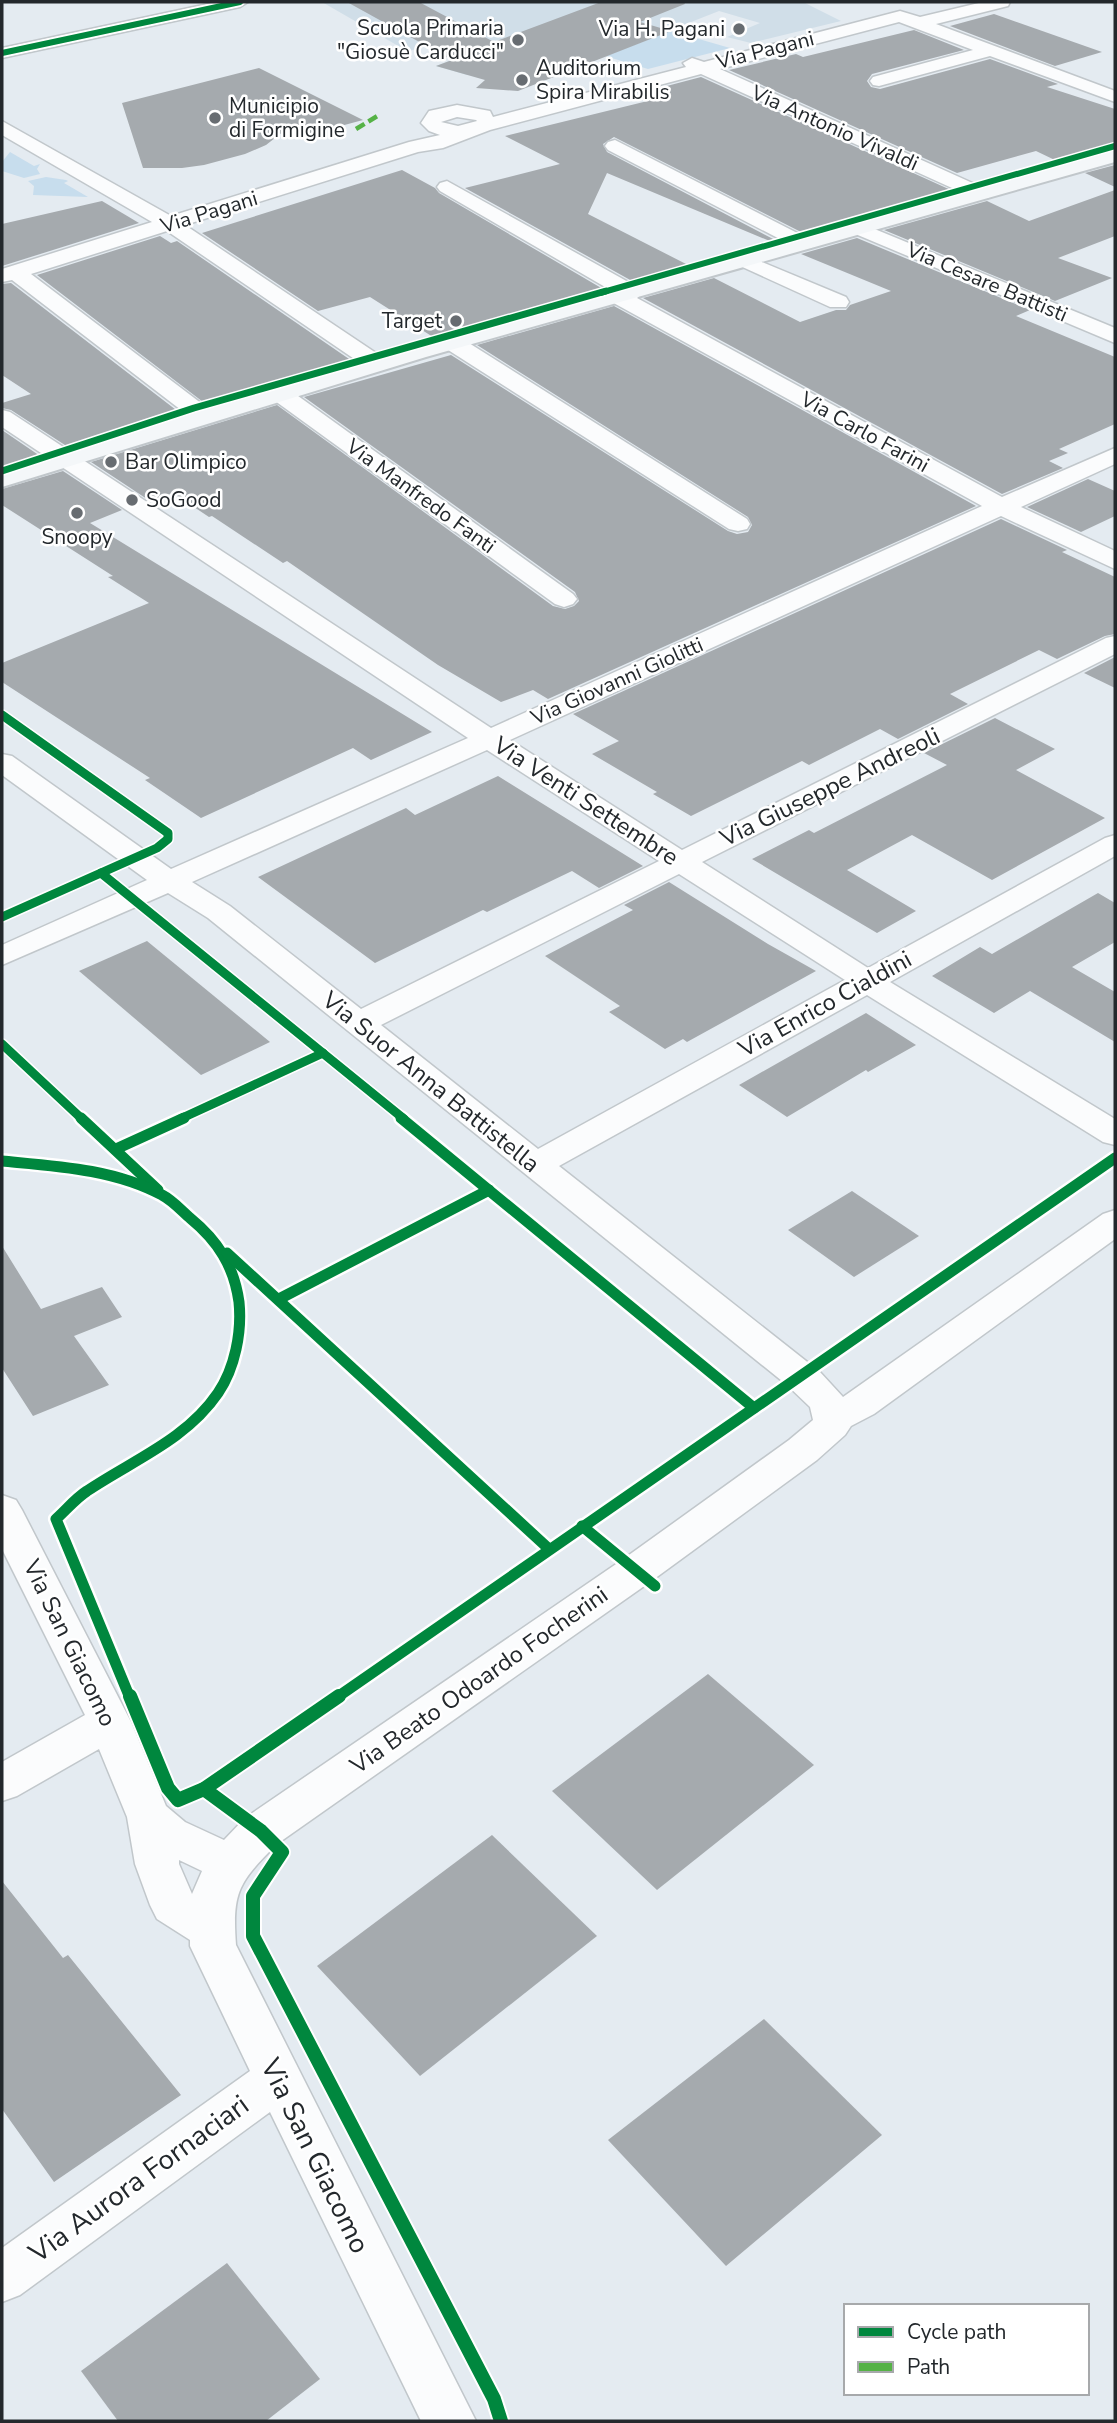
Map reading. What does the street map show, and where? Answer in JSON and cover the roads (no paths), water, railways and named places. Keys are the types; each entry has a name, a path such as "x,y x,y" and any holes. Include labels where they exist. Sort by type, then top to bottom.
{"street":[{"path":"2,53 240,2"},
{"name":"Via Pagani","path":"8,274 416,146 436,144 484,120 530,111 695,64 958,2"},
{"path":"918,23 1002,2"},
{"path":"897,15 1115,97"},
{"path":"879,81 988,51"},
{"name":"Via Antonio Vivaldi","path":"695,64 981,194"},
{"path":"463,131 438,128 430,121 441,114 464,111 484,120"},
{"path":"2,127 170,224 377,364"},
{"path":"416,146 438,128"},
{"path":"615,146 804,244"},
{"path":"2,479 202,415 377,364 1115,155"},
{"name":"Via Carlo Farini","path":"447,187 625,294 1002,507 1115,561"},
{"name":"Via Cesare Battisti","path":"860,229 1115,336"},
{"path":"745,261 838,302"},
{"path":"8,274 202,415"},
{"path":"453,343 738,524"},
{"name":"Via Manfredo Fanti","path":"279,393 564,599"},
{"name":"Via Venti Settembre","path":"2,417 489,739 867,981 1115,1134"},
{"name":"Via Giovanni Giolitti","path":"2,956 1115,455"},
{"name":"Via Giuseppe Andreoli","path":"357,1024 1115,645"},
{"name":"Via Suor Anna Battistella","path":"5,768 134,859 219,912 823,1396 831,1406 832,1422"},
{"name":"Via Enrico Cialdini","path":"535,1164 1115,844"},
{"name":"Via Beato Odoardo Focherini","path":"229,1863 261,1831 636,1571 803,1450 832,1422 1115,1222"},
{"name":"Via San Giacomo","path":"2,1510 110,1722 149,1817 157,1864 173,1905 185,1915 212,1929"},
{"path":"2,1783 110,1722"},
{"name":"Via San Giacomo","path":"149,1817 169,1835 229,1863 219,1877 210,1911 213,1947 434,2408"},
{"name":"Via Aurora Fornaciari","path":"2,2278 277,2080"}],"place":[{"name":"Via H. Pagani","path":"739,29"},
{"name":"Scuola Primaria \"Giosuè Carducci\"","path":"518,40"},
{"name":"Auditorium Spira Mirabilis","path":"522,80"},
{"name":"Municipio di Formigine","path":"215,118"},
{"name":"Target","path":"456,321"},
{"name":"Bar Olimpico","path":"111,462"},
{"name":"SoGood","path":"132,500"},
{"name":"Snoopy","path":"77,513"}]}
